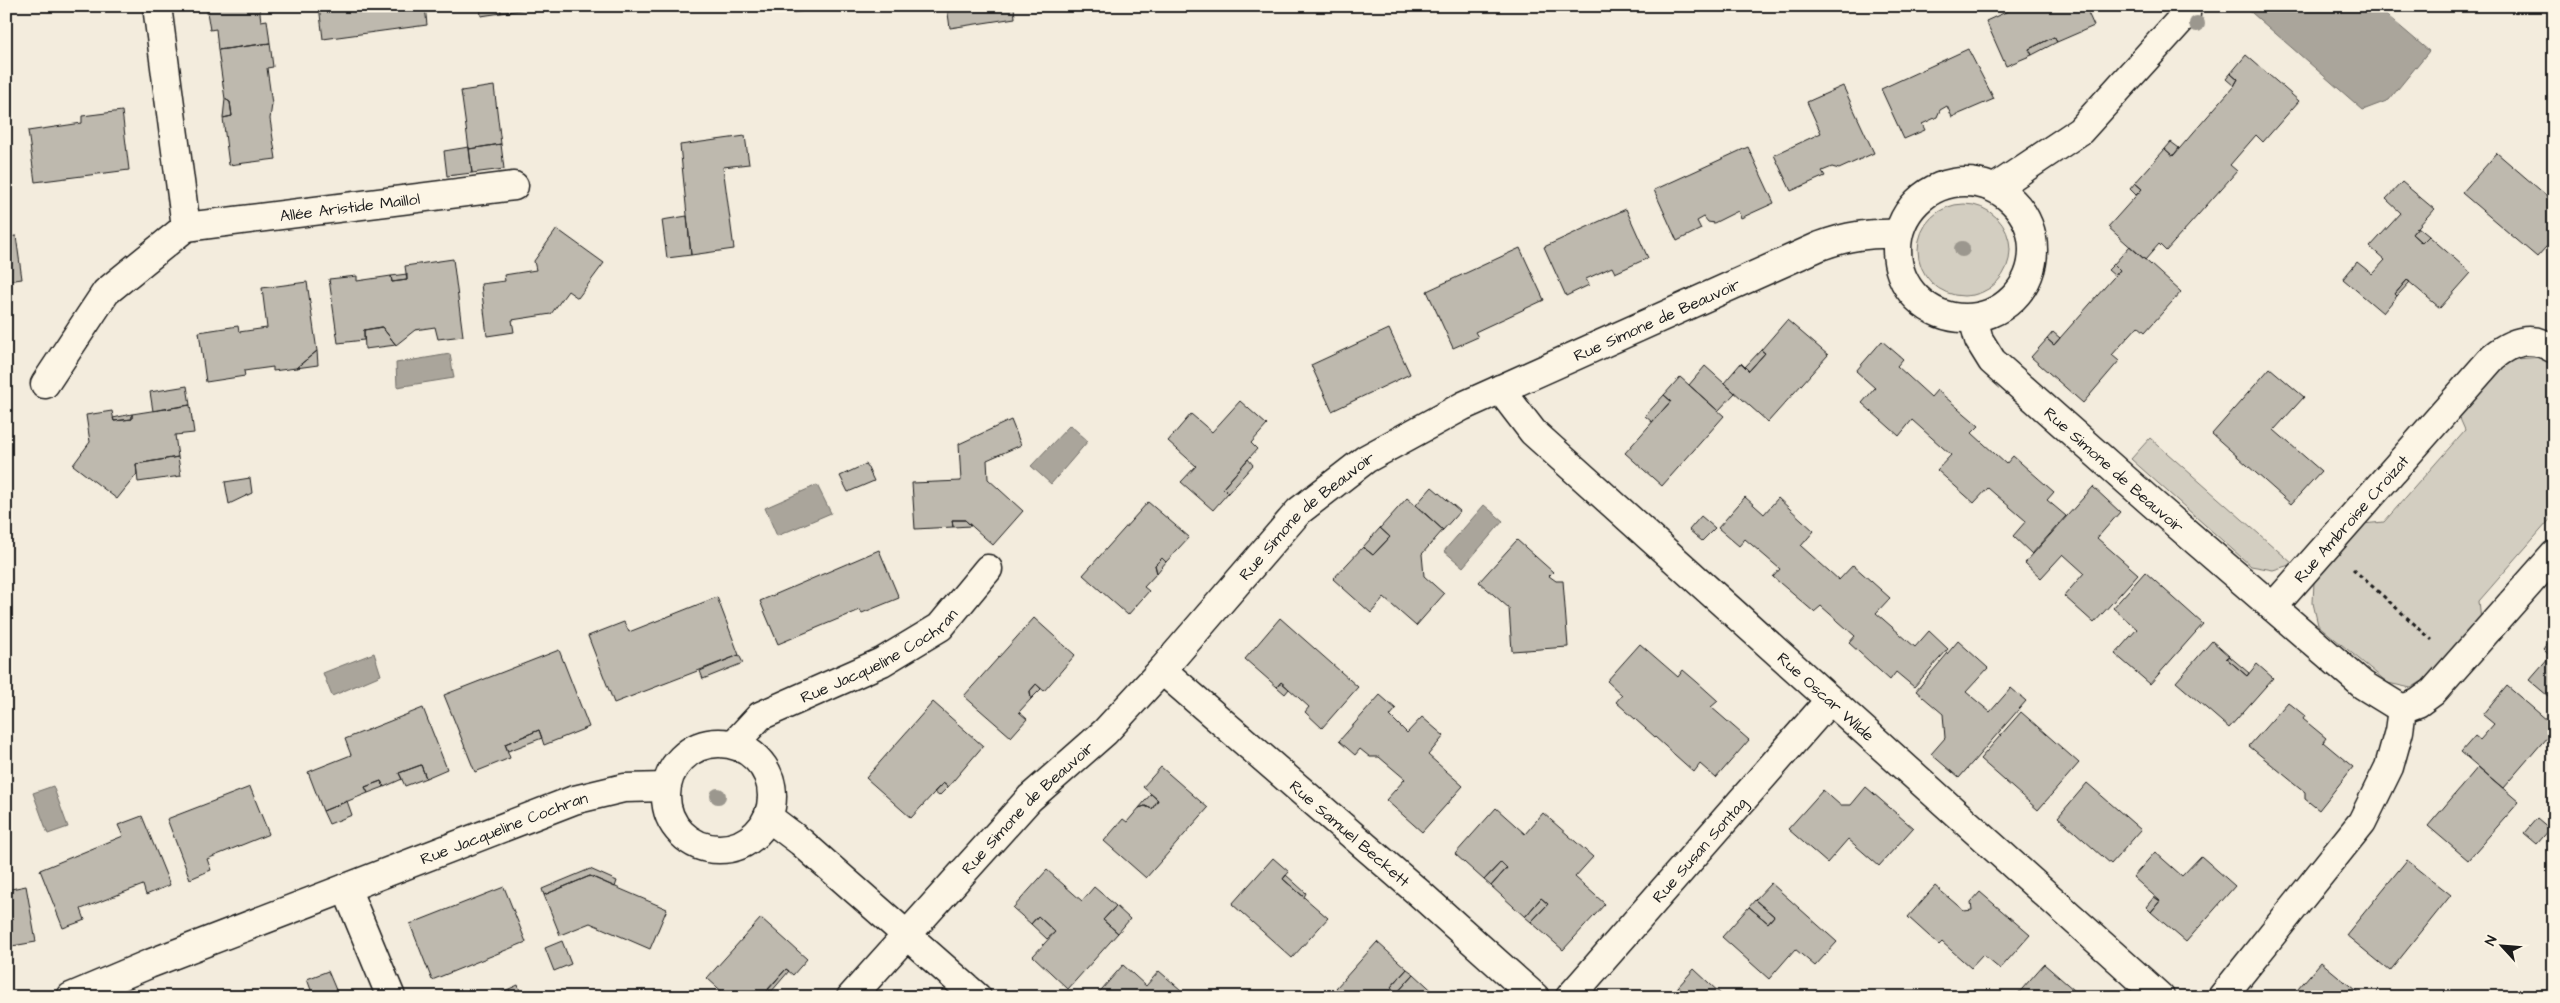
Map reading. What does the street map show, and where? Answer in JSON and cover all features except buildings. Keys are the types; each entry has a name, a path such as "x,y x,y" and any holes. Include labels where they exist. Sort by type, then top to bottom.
{"street":[{"path":"45,384 106,292 186,227 157,6"},
{"path":"1994,188 2080,132 2186,14"},
{"path":"1973,181 1994,188 2011,199 2025,216 2032,237 2033,260 2026,282 2013,300 1994,312 1973,318 1950,317 1937,312 1914,296 1901,277 1896,256 1898,234 1905,215 1918,199 1934,188 1953,182 1973,181"},
{"name":"Allée Aristide Maillol","path":"186,227 514,186"},
{"name":"Rue Simone de Beauvoir","path":"851,997 1030,798 1105,732 1162,670 1299,511 1366,459 1463,406 1820,246 1845,237 1868,233 1898,234"},
{"name":"Rue Simone de Beauvoir","path":"1973,318 1979,340 1992,361 2273,607"},
{"name":"Rue Ambroise Croizat","path":"2273,607 2499,352 2517,341 2528,340 2539,342 2554,349"},
{"name":"Rue Oscar Wilde","path":"1500,389 1532,432 2160,997"},
{"path":"2402,709 2418,703 2433,692 2554,555"},
{"name":"Rue Jacqueline Cochran","path":"734,744 760,716 882,662 940,627 988,570"},
{"path":"2273,607 2363,685 2402,709"},
{"name":"Rue Samuel Beckett","path":"1162,670 1535,997"},
{"name":"Rue Susan Sontag","path":"1570,997 1829,701"},
{"path":"2222,997 2362,822 2389,767 2399,731 2402,709"},
{"path":"717,742 734,744 751,752 763,765 770,782 772,800 768,817 758,832 745,842 737,845 712,849 695,844 681,834 671,820 666,804 666,786 672,769 684,755 699,746 717,742"},
{"name":"Rue Jacqueline Cochran","path":"70,997 148,964 574,800 624,788 666,786"},
{"path":"768,817 801,842 977,997"},
{"path":"346,888 391,997"}],"path":[{"path":"2327,546 2459,664"}],"shaded area":[{"path":"2244,6 2376,6 2429,51 2389,100 2363,110"},
{"path":"1964,204 1981,208 1996,218 2006,233 2010,250 2006,267 1996,282 1981,292 1964,296 1947,292 1932,282 1922,267 1918,250 1922,233 1932,218 1947,208"},
{"path":"450,354 454,378 397,387 396,363"},
{"path":"2542,357 2554,364 2554,515 2479,601 2481,621 2427,678 2411,688 2388,683 2318,625 2313,603 2314,581 2362,524 2384,522 2465,430 2458,414 2498,370 2517,359"},
{"path":"1070,425 1088,441 1051,484 1031,466"},
{"path":"2150,438 2293,564 2273,570 2251,566 2131,459"},
{"path":"817,485 831,513 777,536 765,508"},
{"path":"1484,505 1503,521 1463,567 1444,551"},
{"path":"374,653 381,675 332,696 323,673"},
{"path":"53,786 68,827 48,834 33,793"}]}
